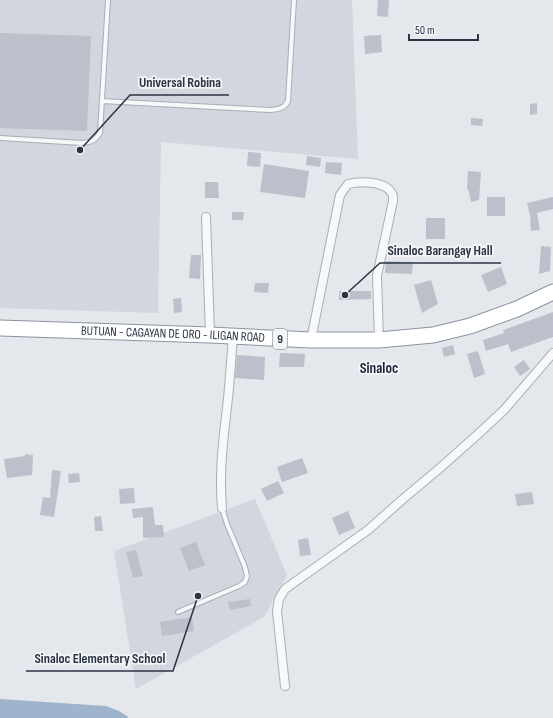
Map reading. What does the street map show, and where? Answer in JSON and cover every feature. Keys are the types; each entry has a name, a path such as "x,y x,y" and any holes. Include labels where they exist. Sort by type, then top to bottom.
{"highway":[{"name":"BUTUAN - CAGAYAN DE ORO - ILIGAN ROAD","path":"0,328 311,340 379,340 434,335 470,326 517,309 553,292"}],"street":[{"path":"311,340 340,195 348,184 356,182 371,183 383,186 391,191 393,196 377,276 379,340"},
{"path":"206,217 210,335"},
{"path":"222,508 220,488 221,457 233,336"},
{"path":"285,686 277,611 279,598 284,589 368,530 440,468 504,410 553,353"}],"lane":[{"path":"0,138 74,143 90,142 96,139 100,133 108,0"},
{"path":"102,101 270,110 280,109 285,106 288,101 294,0"},
{"path":"178,612 245,582 247,576 245,567 222,508"}],"shaded area":[{"path":"0,0 352,0 358,159 161,142 158,313 0,308"},
{"path":"255,499 287,575 264,617 136,689 114,551"}],"water":[{"path":"0,699 106,706 119,711 128,718 0,718"}],"building":[{"path":"378,0 389,0 388,17 377,16"},
{"path":"0,33 91,36 87,131 0,128"},
{"path":"381,35 382,52 365,54 364,36"},
{"path":"537,103 537,114 530,115 530,104"},
{"path":"471,118 483,119 482,126 471,125"},
{"path":"248,152 261,153 260,167 247,166"},
{"path":"307,156 321,158 320,167 306,165"},
{"path":"326,162 342,163 341,175 325,173"},
{"path":"264,164 309,171 305,198 260,192"},
{"path":"468,171 481,172 479,200 471,202 467,189"},
{"path":"205,182 218,182 219,198 205,198"},
{"path":"487,197 505,197 505,216 487,216"},
{"path":"553,197 553,209 537,213 540,230 531,231 531,220 527,203"},
{"path":"232,212 244,212 243,220 232,220"},
{"path":"426,218 445,218 445,239 426,239"},
{"path":"541,246 551,247 550,271 539,274"},
{"path":"191,255 201,255 200,279 189,278"},
{"path":"386,261 413,262 412,274 385,273"},
{"path":"501,267 507,284 488,292 481,275"},
{"path":"431,280 438,304 422,313 414,285"},
{"path":"255,283 269,283 268,293 254,292"},
{"path":"339,291 371,291 371,299 339,300"},
{"path":"181,298 182,312 174,313 173,299"},
{"path":"553,312 553,337 511,352 508,344 486,351 483,340 504,333 503,330"},
{"path":"453,345 455,354 444,357 442,348"},
{"path":"478,351 485,374 474,378 467,354"},
{"path":"280,353 305,354 304,367 279,367"},
{"path":"237,355 265,357 264,380 235,378"},
{"path":"524,360 530,369 520,376 514,367"},
{"path":"25,454 33,455 32,475 7,478 4,459 25,456"},
{"path":"302,458 308,473 282,482 277,467"},
{"path":"52,470 61,471 54,517 40,515 43,497 50,498"},
{"path":"79,473 80,482 69,483 68,474"},
{"path":"278,481 284,493 267,501 261,489"},
{"path":"134,488 135,503 120,504 119,489"},
{"path":"532,492 534,504 517,506 515,494"},
{"path":"153,507 155,525 163,525 164,537 143,538 143,517 133,518 132,509"},
{"path":"348,511 355,528 339,535 332,518"},
{"path":"101,516 103,531 95,531 94,517"},
{"path":"308,538 311,555 300,556 298,540"},
{"path":"196,542 205,565 189,571 180,548"},
{"path":"136,550 143,576 133,578 126,552"},
{"path":"250,599 251,606 230,610 228,602"},
{"path":"192,617 194,631 162,636 160,622"}],"place":[{"name":"Universal Robina","path":"80,150"},
{"name":"Sinaloc Barangay Hall","path":"345,295"},
{"name":"Sinaloc Elementary School","path":"198,596"}],"district":[{"name":"Sinaloc","path":"379,368"}]}
